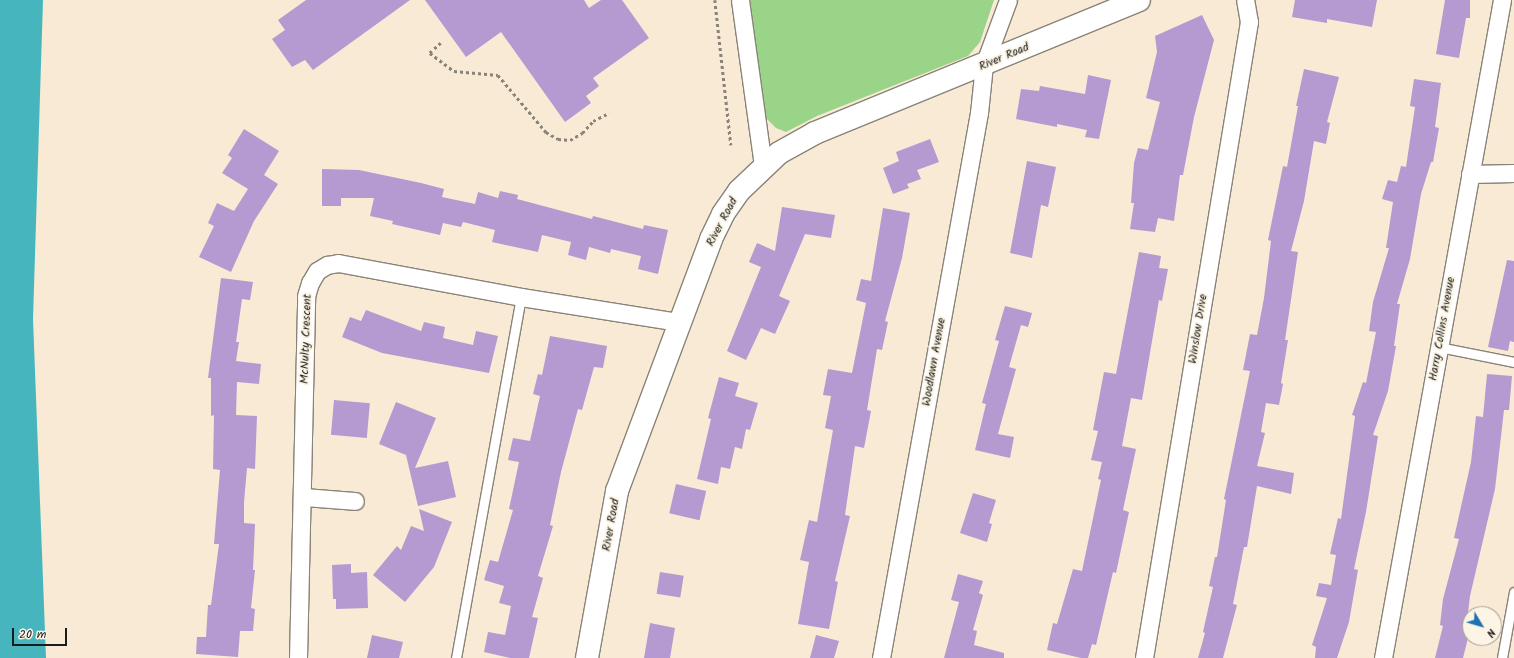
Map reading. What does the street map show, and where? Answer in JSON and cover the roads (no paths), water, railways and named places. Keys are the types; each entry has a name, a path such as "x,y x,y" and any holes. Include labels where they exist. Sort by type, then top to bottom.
{"street":[{"path":"740,0 763,166"},
{"name":"Woodlawn Avenue","path":"881,658 979,113 984,65 1008,0"},
{"name":"River Road","path":"587,658 617,491 678,322 723,214 739,191 763,166 779,153 815,133 984,65 1139,0"},
{"name":"Winslow Drive","path":"1144,658 1249,22 1245,0"},
{"name":"Harry Collins Avenue","path":"1383,658 1502,0"},
{"path":"1470,174 1514,172"},
{"name":"McNulty Crescent","path":"298,658 303,497 306,296 310,283 317,271 327,264 338,263 522,297 678,322"},
{"path":"303,497 355,501"}],"lane":[{"path":"456,658 522,297"},
{"path":"1439,347 1514,362"},
{"path":"1502,658 1514,592"}],"water":[{"path":"0,0 43,0 33,319 46,658 0,658"}]}
